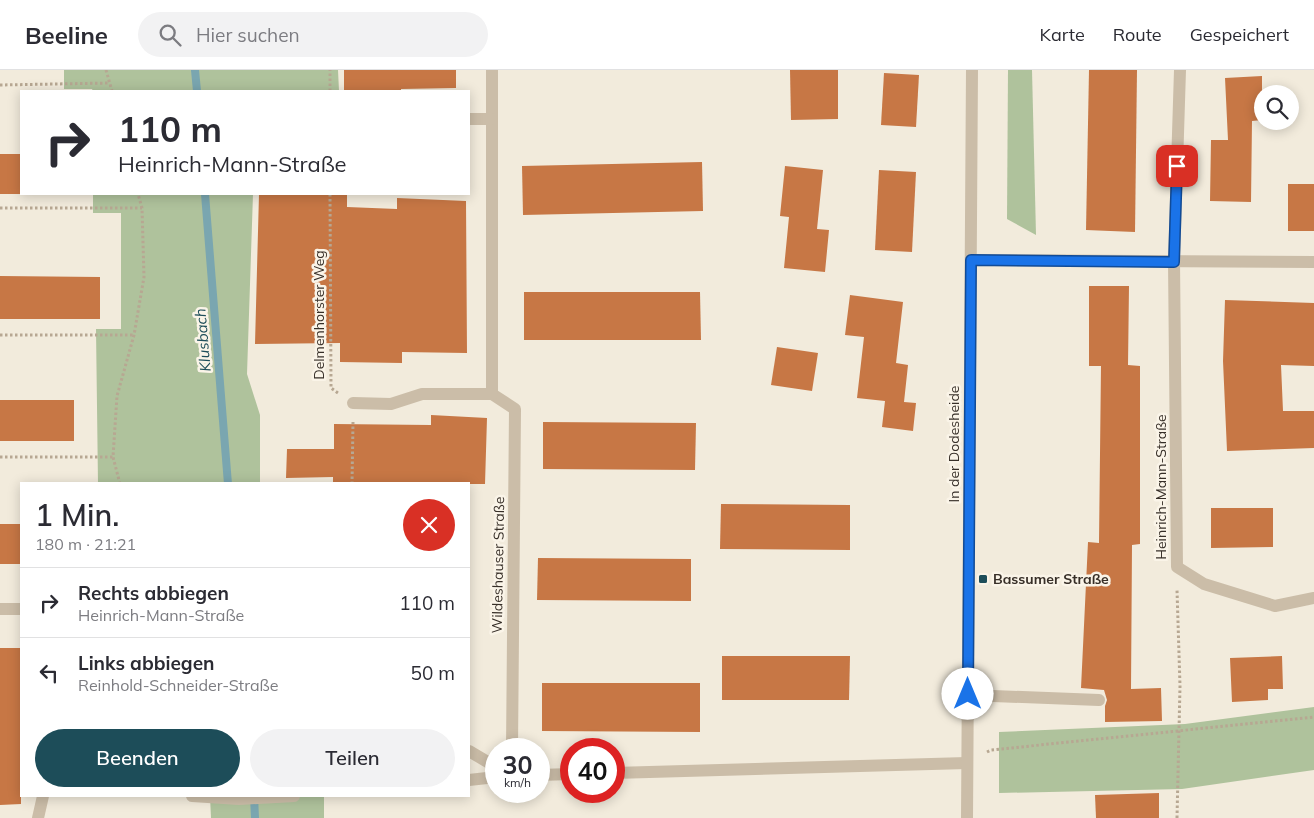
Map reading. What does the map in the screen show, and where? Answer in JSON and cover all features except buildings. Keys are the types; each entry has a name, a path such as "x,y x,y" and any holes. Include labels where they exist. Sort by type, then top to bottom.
{"street":[{"path":"353,403 390,404 422,394 492,394 492,70"},
{"name":"In der Dodesheide","path":"967,818 972,70"},
{"name":"Heinrich-Mann-Straße","path":"1180,70 1174,262 1177,567 1204,584 1275,606 1314,598"},
{"path":"470,119 492,119"},
{"path":"971,260 1314,262"},
{"name":"Wildeshauser Straße","path":"492,394 515,409 512,738"},
{"path":"0,609 20,609"},
{"path":"968,694 1099,700"},
{"path":"470,752 485,760"},
{"path":"625,773 967,763"},
{"path":"470,780 485,778"},
{"path":"38,818 43,797"},
{"path":"196,797 238,799 284,797"}],"path":[{"path":"106,70 112,90"},
{"path":"330,70 330,90"},
{"path":"0,85 110,83"},
{"path":"120,482 113,456 117,396 134,335 144,276 142,208 138,195"},
{"name":"Delmenhorster Weg","path":"330,195 331,388 353,403"},
{"path":"0,208 142,208"},
{"path":"0,334 134,335"},
{"path":"352,482 353,403"},
{"path":"0,457 113,456"},
{"path":"1177,567 1180,686 1177,818"},
{"path":"967,763 991,750 1314,717"}],"green space":[{"path":"64,70 338,70 339,90 92,90 64,89"},
{"path":"1008,70 1032,70 1036,235 1007,219"},
{"path":"93,195 253,195 247,374 260,415 260,482 98,482 96,329 121,329 121,213 93,213"},
{"path":"1314,707 1314,770 1182,789 999,793 999,732 1185,724"},
{"path":"210,797 324,797 324,818 211,818"}],"waterway":[{"name":"Klusbach","path":"195,70 197,90"},
{"name":"Klusbach","path":"205,195 228,482"},
{"name":"Klusbach","path":"254,797 255,818"}],"place":[{"name":"Bassumer Straße","path":"983,579"}],"route":[{"path":"968,694 971,260 1174,262 1177,166"}]}
